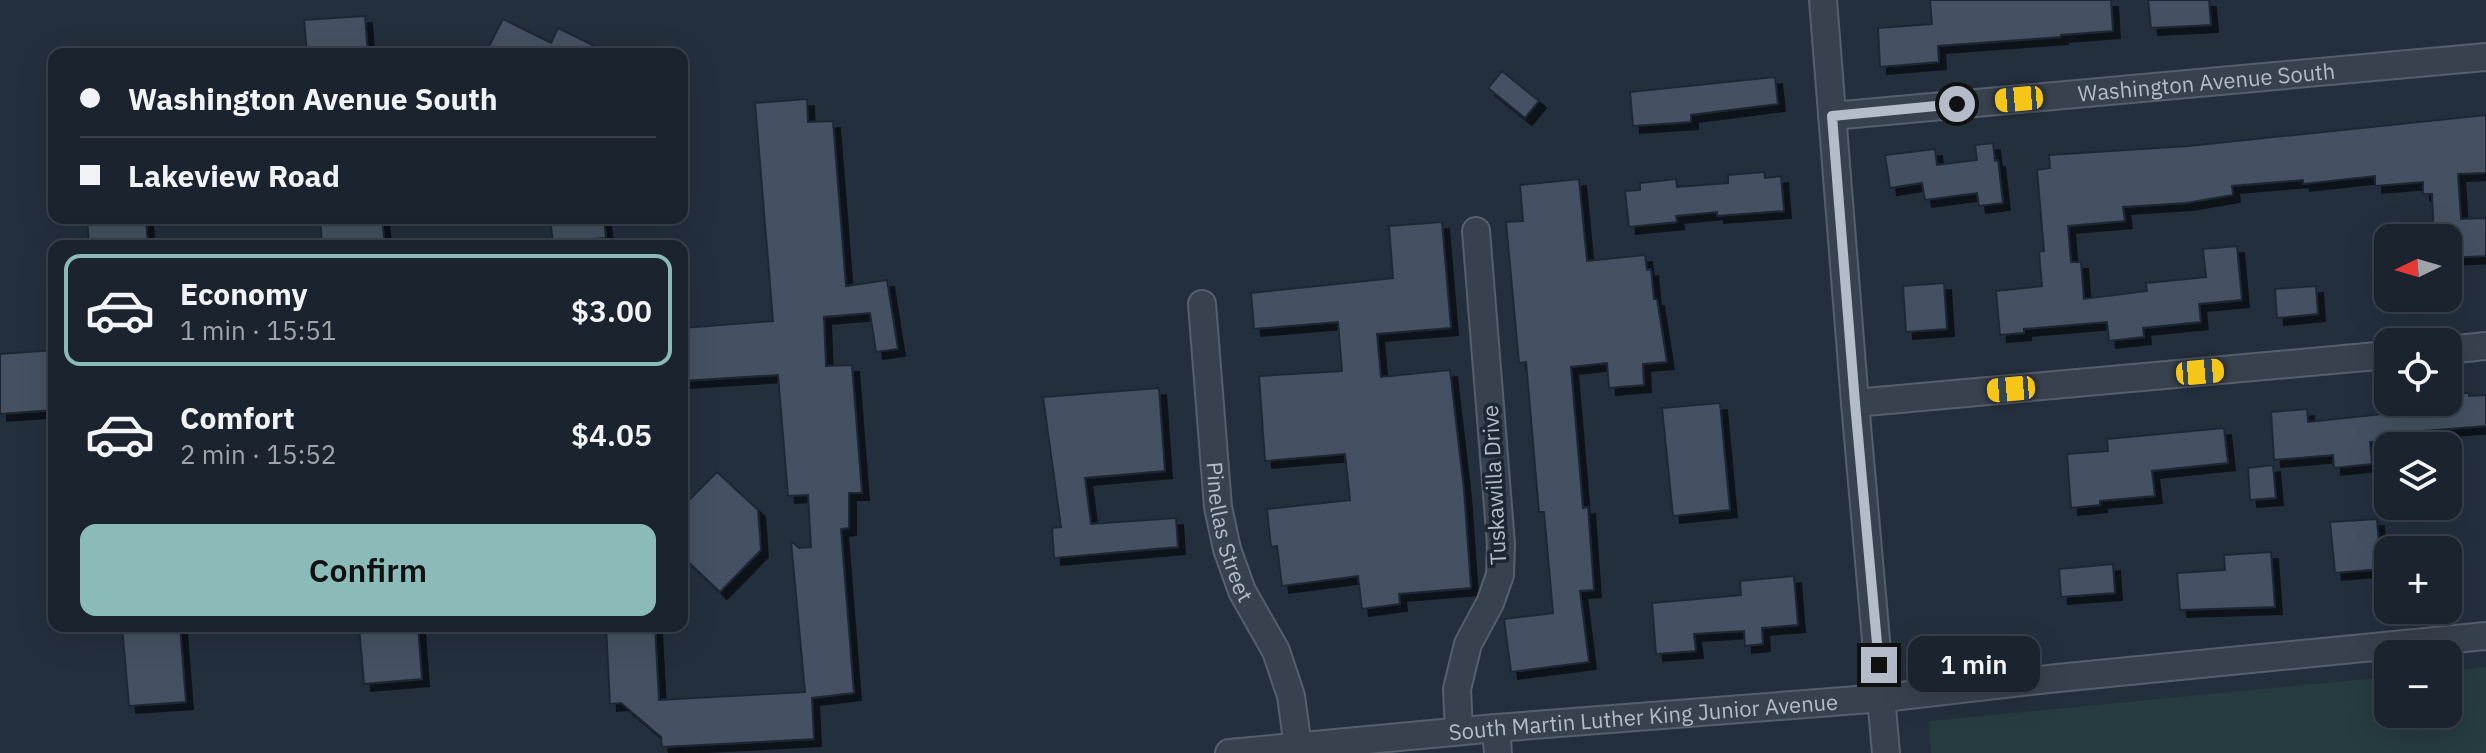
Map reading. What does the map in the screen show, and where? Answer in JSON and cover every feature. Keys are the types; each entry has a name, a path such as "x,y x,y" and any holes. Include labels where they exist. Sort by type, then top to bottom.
{"street":[{"path":"1823,0 1886,753"},
{"name":"Washington Avenue South","path":"1832,116 2486,57"},
{"name":"Tuskawilla Drive","path":"1459,731 1457,689 1468,644 1490,603 1500,575 1501,544 1476,231"},
{"name":"Pinellas Street","path":"1202,304 1218,507 1227,549 1242,591 1276,651 1291,696 1298,747"},
{"path":"2462,349 2486,346"},
{"path":"1855,403 2374,356"},
{"name":"South Martin Luther King Junior Avenue","path":"1229,753 1459,731 1497,740 2074,676 2486,636"}],"green space":[{"path":"2486,667 2486,753 1931,753 1929,721 2374,678 2374,728 2462,728 2462,670"}],"building":[{"path":"1930,0 2111,0 2113,31 1938,46 1939,62 1880,67 1878,28 1932,24"},
{"path":"2148,0 2209,0 2211,25 2151,28"},
{"path":"365,16 368,48 306,48 304,20"},
{"path":"503,19 551,43 558,28 599,48 488,48"},
{"path":"1502,71 1539,101 1525,118 1488,88"},
{"path":"1775,77 1778,104 1691,115 1691,122 1633,126 1630,92"},
{"path":"807,99 808,122 833,121 846,286 887,280 898,349 876,352 870,313 824,317 826,366 852,365 862,493 849,493 849,528 841,529 854,693 812,698 814,739 662,747 661,737 621,703 610,704 606,632 655,632 659,700 805,692 791,541 799,548 811,547 808,495 788,496 778,375 688,381 688,328 773,321 755,103"},
{"path":"2486,115 2486,173 2458,174 2461,219 2486,218 2486,256 2462,257 2462,224 2433,224 2432,194 2423,194 2423,182 2375,186 2375,176 2303,184 2303,180 2232,186 2233,195 2186,203 2123,207 2125,221 2068,226 2071,262 2081,262 2084,299 2147,291 2146,283 2206,277 2203,249 2237,246 2242,300 2199,304 2201,322 2143,328 2144,337 2109,341 2107,322 2024,329 2024,333 2000,335 1996,291 2042,286 2039,252 2044,251 2037,170 2050,168 2049,155 2188,146"},
{"path":"1993,143 2003,203 1979,206 1977,193 1925,200 1922,183 1890,188 1885,155 1935,149 1937,165 1977,160 1975,145"},
{"path":"1764,172 1765,178 1781,176 1784,211 1676,216 1677,222 1629,227 1625,191 1640,190 1640,183 1676,179 1677,187 1728,183 1728,175"},
{"path":"1579,179 1587,261 1645,255 1647,270 1651,269 1667,362 1643,364 1644,385 1609,388 1607,363 1571,367 1583,508 1588,507 1594,590 1580,591 1589,662 1511,672 1504,619 1553,613 1544,512 1539,512 1526,362 1519,363 1506,222 1523,221 1520,185"},
{"path":"1442,222 1451,328 1377,334 1381,377 1450,370 1464,490 1471,588 1399,594 1400,604 1362,609 1358,576 1282,586 1277,546 1271,547 1267,509 1350,500 1345,454 1265,461 1259,376 1342,371 1338,322 1254,329 1251,293 1393,278 1389,226"},
{"path":"87,224 146,224 148,240 89,240"},
{"path":"320,224 383,224 384,240 322,240"},
{"path":"551,224 605,224 606,238 553,240"},
{"path":"1944,283 1947,329 1906,332 1903,286"},
{"path":"2316,286 2318,314 2277,318 2275,289"},
{"path":"48,350 48,410 0,414 0,354"},
{"path":"1159,388 1165,471 1085,478 1091,524 1176,518 1178,547 1054,558 1052,528 1061,527 1043,397"},
{"path":"2462,393 2486,395 2486,426 2424,432 2374,432 2374,442 2370,442 2372,464 2334,468 2333,455 2274,460 2271,412 2307,409 2308,422 2374,415 2462,416"},
{"path":"1720,403 1730,510 1673,516 1662,408"},
{"path":"2224,428 2228,463 2152,471 2155,496 2100,501 2100,505 2071,508 2067,454 2108,451 2107,439"},
{"path":"2273,465 2276,498 2250,500 2248,468"},
{"path":"717,472 758,510 761,550 720,592 688,562 688,501"},
{"path":"2377,520 2374,570 2335,573 2330,522"},
{"path":"2271,552 2275,607 2180,610 2177,573 2225,570 2224,555"},
{"path":"2113,564 2115,593 2061,597 2059,569"},
{"path":"1794,576 1798,625 1762,628 1763,644 1745,646 1744,631 1694,634 1696,651 1656,654 1652,603 1741,595 1740,581"},
{"path":"123,632 180,632 186,702 129,706"},
{"path":"360,632 418,632 422,679 364,684"}],"route":[{"path":"1879,665 1832,116 1957,104"}]}
